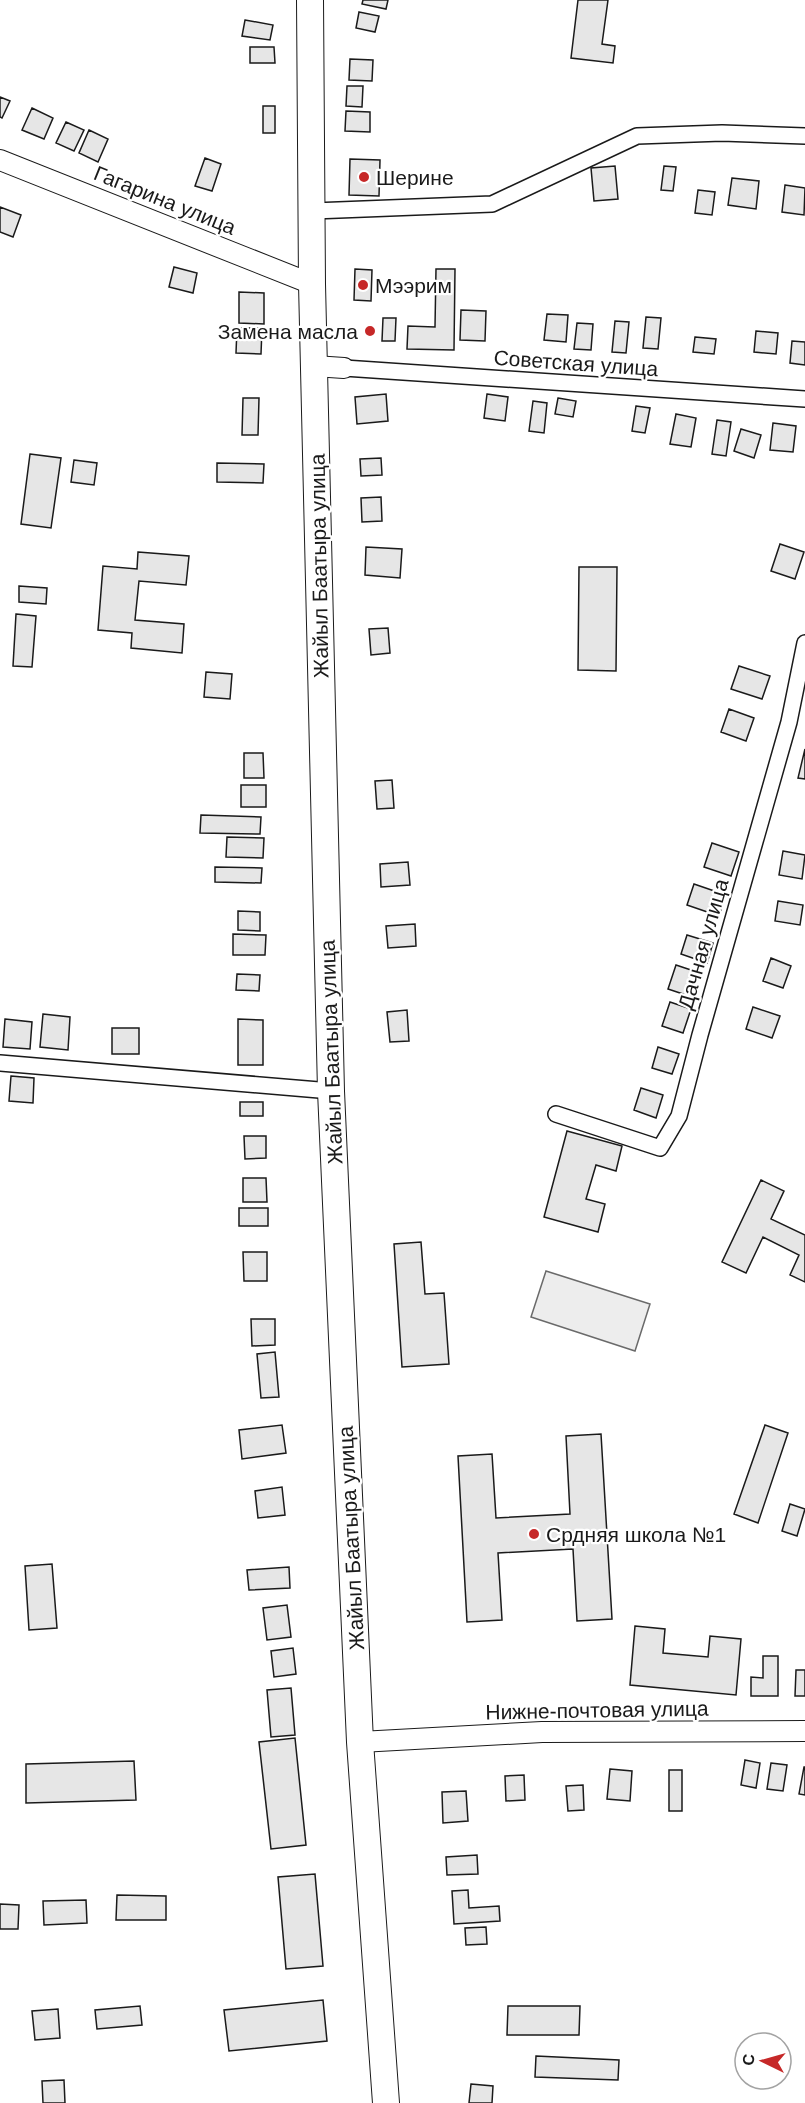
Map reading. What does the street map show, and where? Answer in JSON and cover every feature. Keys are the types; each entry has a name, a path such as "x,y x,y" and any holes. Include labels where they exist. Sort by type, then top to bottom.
{"highway":[{"name":"Жайыл Баатыра улица","path":"310,0 312,284 331,1091 360,1742 386,2103"}],"street":[{"path":"313,211 492,204 637,136 722,133 805,136"},
{"name":"Гагарина улица","path":"2,164 312,284"},
{"path":"314,366 344,368"},
{"name":"Советская улица","path":"344,368 805,399"},
{"name":"Дачная улица","path":"556,1114 660,1148 679,1116 789,722 805,642"},
{"path":"0,1063 331,1091"},
{"name":"Нижне-почтовая улица","path":"360,1742 542,1732 805,1731"}],"shaded area":[{"path":"546,1271 650,1304 635,1351 531,1317"}],"building":[{"path":"363,0 388,0 386,9 362,4"},
{"path":"578,0 608,0 602,44 615,46 613,63 571,58"},
{"path":"359,12 379,16 375,32 356,28"},
{"path":"245,20 273,25 270,40 242,36"},
{"path":"250,47 274,47 275,63 250,63"},
{"path":"350,59 373,60 372,81 349,80"},
{"path":"347,86 363,86 362,107 346,106"},
{"path":"0,97 10,101 2,118 0,117"},
{"path":"263,106 275,106 275,133 263,133"},
{"path":"32,108 53,118 44,139 22,130"},
{"path":"346,111 370,112 370,132 345,131"},
{"path":"66,122 84,130 74,151 56,143"},
{"path":"89,130 108,139 98,162 79,153"},
{"path":"205,158 221,164 212,191 195,186"},
{"name":"Шерине","path":"350,159 380,160 379,196 349,195"},
{"path":"615,166 618,199 594,201 591,168"},
{"path":"664,166 676,167 673,191 661,190"},
{"path":"732,178 759,181 756,209 728,205"},
{"path":"785,185 805,188 804,215 782,212"},
{"path":"698,190 715,192 712,215 695,213"},
{"path":"0,207 21,215 13,237 0,232"},
{"path":"174,267 197,273 193,293 169,287"},
{"name":"Мээрим","path":"355,269 372,270 371,301 354,300"},
{"path":"436,269 455,269 454,350 407,349 408,326 435,327"},
{"path":"239,292 264,293 264,324 239,323"},
{"path":"461,310 486,311 485,341 460,340"},
{"path":"547,314 568,315 566,342 544,340"},
{"path":"646,317 661,318 658,349 643,348"},
{"path":"383,318 396,318 395,341 382,341"},
{"path":"615,321 629,322 626,353 612,352"},
{"path":"577,323 593,324 591,350 574,349"},
{"path":"237,328 262,328 261,354 236,353"},
{"path":"756,331 778,333 776,354 754,352"},
{"path":"695,337 716,339 714,354 693,352"},
{"path":"792,341 805,342 805,365 790,363"},
{"path":"386,394 388,421 357,424 355,397"},
{"path":"487,394 508,397 505,421 484,418"},
{"path":"243,398 259,398 258,435 242,435"},
{"path":"558,398 576,401 573,417 555,414"},
{"path":"533,401 547,403 544,433 529,431"},
{"path":"636,406 650,408 645,433 632,431"},
{"path":"676,414 696,418 691,447 670,444"},
{"path":"717,420 731,422 726,456 712,454"},
{"path":"773,423 796,426 793,452 770,450"},
{"path":"741,429 761,435 754,458 734,451"},
{"path":"30,454 61,458 51,528 21,524"},
{"path":"381,458 382,475 361,476 360,459"},
{"path":"74,460 97,463 94,485 71,482"},
{"path":"217,463 264,464 263,483 217,482"},
{"path":"381,497 382,521 362,522 361,498"},
{"path":"780,544 804,552 795,579 771,571"},
{"path":"366,547 402,549 400,578 365,575"},
{"path":"138,552 189,556 186,585 139,581 135,620 184,624 182,653 131,648 132,633 98,630 103,566 137,569"},
{"path":"579,567 617,567 616,671 578,670"},
{"path":"19,586 47,588 46,604 19,602"},
{"path":"16,614 36,616 32,667 13,666"},
{"path":"388,628 390,653 371,655 369,629"},
{"path":"739,666 770,676 762,699 731,689"},
{"path":"206,672 232,674 230,699 204,697"},
{"path":"729,709 754,718 746,741 721,732"},
{"path":"805,749 805,779 798,778"},
{"path":"244,753 263,753 264,778 244,778"},
{"path":"392,780 394,808 377,809 375,781"},
{"path":"241,785 266,785 266,807 241,807"},
{"path":"201,815 261,817 260,834 200,833"},
{"path":"227,837 264,838 263,858 226,857"},
{"path":"712,843 739,852 731,876 704,867"},
{"path":"783,851 805,855 802,879 779,875"},
{"path":"408,862 410,885 381,887 380,864"},
{"path":"215,867 262,868 261,883 215,882"},
{"path":"694,884 726,895 719,916 687,905"},
{"path":"778,901 803,905 800,925 775,921"},
{"path":"238,911 260,912 260,931 238,930"},
{"path":"415,924 416,946 388,948 386,926"},
{"path":"233,934 266,935 265,955 233,955"},
{"path":"687,935 713,943 707,963 681,954"},
{"path":"771,958 791,966 783,988 763,981"},
{"path":"676,965 700,973 692,997 668,989"},
{"path":"237,974 260,975 259,991 236,990"},
{"path":"670,1002 691,1009 683,1033 662,1026"},
{"path":"753,1007 780,1016 772,1038 746,1029"},
{"path":"407,1010 409,1041 390,1042 387,1012"},
{"path":"43,1014 70,1017 68,1050 40,1047"},
{"path":"5,1019 32,1022 30,1049 3,1047"},
{"path":"238,1019 263,1020 263,1065 238,1065"},
{"path":"112,1028 139,1028 139,1054 112,1054"},
{"path":"658,1047 679,1054 672,1074 652,1068"},
{"path":"11,1076 34,1078 33,1103 9,1101"},
{"path":"641,1088 663,1095 656,1118 634,1110"},
{"path":"240,1102 263,1102 263,1116 240,1116"},
{"path":"567,1131 622,1146 616,1171 596,1165 586,1199 605,1204 598,1232 544,1217"},
{"path":"244,1136 266,1136 266,1158 245,1159"},
{"path":"243,1178 266,1178 267,1202 243,1202"},
{"path":"761,1180 784,1191 771,1219 805,1235 805,1282 790,1275 799,1255 763,1237 746,1273 722,1262"},
{"path":"239,1208 268,1208 268,1226 239,1226"},
{"path":"421,1242 425,1294 444,1293 449,1364 402,1367 394,1244"},
{"path":"243,1252 267,1252 267,1281 244,1281"},
{"path":"251,1319 275,1319 275,1345 252,1346"},
{"path":"275,1352 279,1397 261,1398 257,1354"},
{"path":"282,1425 286,1453 242,1459 239,1430"},
{"path":"765,1425 788,1433 758,1523 734,1514"},
{"name":"Срдняя школа №1","path":"601,1434 612,1619 577,1621 573,1549 498,1553 502,1620 467,1622 458,1456 492,1454 496,1518 570,1514 566,1436"},
{"path":"282,1487 285,1515 258,1518 255,1491"},
{"path":"790,1504 805,1509 797,1536 782,1531"},
{"path":"52,1564 57,1628 29,1630 25,1566"},
{"path":"289,1567 290,1588 249,1590 247,1570"},
{"path":"287,1605 291,1637 267,1640 263,1608"},
{"path":"635,1626 665,1629 663,1653 708,1657 710,1636 741,1639 736,1695 630,1685"},
{"path":"293,1648 296,1674 274,1677 271,1651"},
{"path":"763,1656 778,1656 778,1696 751,1696 751,1677 763,1678"},
{"path":"796,1670 805,1670 805,1696 795,1696"},
{"path":"291,1688 295,1735 271,1737 267,1690"},
{"path":"295,1738 306,1845 271,1849 259,1742"},
{"path":"745,1760 760,1763 756,1788 741,1785"},
{"path":"134,1761 136,1800 26,1803 26,1764"},
{"path":"771,1763 787,1765 783,1791 767,1789"},
{"path":"805,1767 805,1795 799,1794"},
{"path":"610,1769 632,1771 630,1801 607,1799"},
{"path":"669,1770 682,1770 682,1811 669,1811"},
{"path":"524,1775 525,1800 506,1801 505,1776"},
{"path":"583,1785 584,1810 568,1811 566,1786"},
{"path":"466,1791 468,1821 443,1823 442,1792"},
{"path":"477,1855 478,1874 447,1875 446,1857"},
{"path":"315,1874 323,1966 286,1969 278,1877"},
{"path":"468,1890 469,1908 499,1906 500,1921 454,1924 452,1891"},
{"path":"117,1895 166,1896 166,1920 116,1920"},
{"path":"86,1900 87,1923 44,1925 43,1901"},
{"path":"0,1904 19,1905 18,1929 0,1929"},
{"path":"486,1927 487,1944 466,1945 465,1928"},
{"path":"323,2000 327,2041 229,2051 224,2010"},
{"path":"140,2006 142,2025 97,2029 95,2010"},
{"path":"508,2006 580,2006 579,2035 507,2035"},
{"path":"58,2009 60,2038 35,2040 32,2011"},
{"path":"536,2056 619,2060 618,2080 535,2077"},
{"path":"64,2080 65,2103 43,2103 42,2081"},
{"path":"471,2084 493,2086 492,2103 469,2103"}],"place":[{"name":"Шерине","path":"364,177"},
{"name":"Мээрим","path":"363,285"},
{"name":"Замена масла","path":"370,331"},
{"name":"Срдняя школа №1","path":"534,1534"}]}
